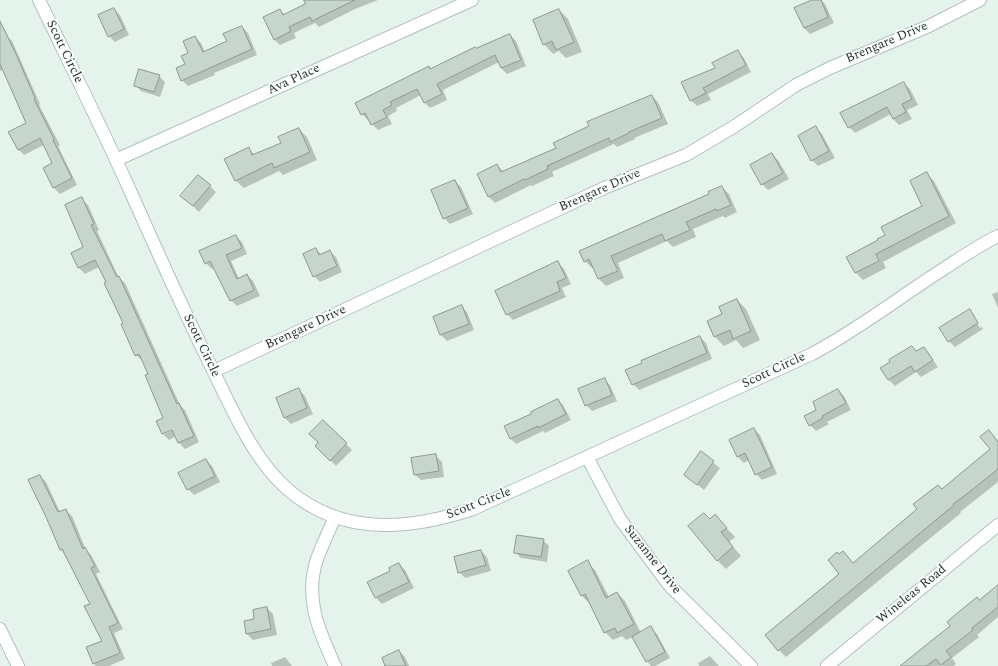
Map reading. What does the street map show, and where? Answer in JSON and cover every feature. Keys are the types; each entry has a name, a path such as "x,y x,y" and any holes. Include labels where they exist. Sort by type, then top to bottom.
{"street":[{"name":"Scott Circle","path":"40,0 116,160 185,312 250,444 282,485 316,509 335,516 377,525 414,524 436,520 473,509 830,345 855,330 974,249 998,236"},
{"name":"Ava Place","path":"116,160 472,0"},
{"name":"Brengare Drive","path":"214,371 604,188 686,155 735,126 796,85 929,26 980,0"},
{"name":"Suzanne Drive","path":"587,457 620,519 669,586 751,666"},
{"path":"335,516 317,559 312,591 312,602 315,617 335,666"},
{"name":"Wineleas Road","path":"827,666 998,525"},
{"path":"0,629 18,666"}],"building":[{"path":"304,0 355,0 312,21 310,17 289,27 291,31 274,40 263,17 280,9 283,15 305,4"},
{"path":"812,0 821,0 828,17 804,28 794,8"},
{"path":"114,8 124,29 108,37 98,15"},
{"path":"559,9 574,42 556,50 552,41 543,45 533,20"},
{"path":"0,21 16,54 35,98 34,99 72,178 53,188 43,168 52,163 40,138 18,150 8,132 26,123 0,64"},
{"path":"242,26 252,49 181,81 176,68 185,64 181,56 188,53 183,41 195,36 203,52 227,41 223,34"},
{"path":"510,34 521,60 501,68 495,55 437,84 442,94 424,103 417,89 390,102 392,105 383,110 387,117 371,125 365,113 361,115 355,103 429,66 430,69 475,47 476,48"},
{"path":"738,50 746,65 703,88 706,93 690,101 681,82 715,68 712,63"},
{"path":"139,69 160,75 154,92 134,86"},
{"path":"904,82 912,99 902,104 906,112 893,119 887,107 848,128 840,113"},
{"path":"652,95 662,118 610,142 609,138 591,146 547,166 548,169 488,197 477,174 497,164 501,172 556,148 553,143 589,126 587,122"},
{"path":"816,126 829,151 811,161 798,136"},
{"path":"299,128 310,152 274,168 272,163 235,181 224,159 249,147 252,155 281,143 278,137"},
{"path":"772,153 783,173 761,185 750,165"},
{"path":"927,172 949,216 876,254 879,261 855,273 846,257 885,235 881,227 922,206 910,181"},
{"path":"198,175 211,185 193,206 180,196"},
{"path":"455,180 468,208 443,219 431,190"},
{"path":"722,186 731,205 717,211 716,209 686,222 690,230 665,241 662,234 611,256 618,271 598,279 589,259 584,262 579,251 709,194 708,192"},
{"path":"82,197 94,224 91,225 117,277 119,276 177,404 179,403 194,436 178,443 172,430 162,434 156,421 163,418 145,375 148,374 139,354 135,356 121,324 123,323 104,283 106,282 95,260 78,268 71,253 83,247 65,205"},
{"path":"236,235 242,248 226,255 237,279 247,274 254,290 230,301 210,261 205,264 199,251"},
{"path":"316,248 319,255 330,250 337,266 313,277 303,254"},
{"path":"558,261 566,278 557,282 560,291 506,315 495,291"},
{"path":"737,299 751,331 733,339 730,330 714,337 707,321 722,314 719,307"},
{"path":"462,305 469,324 440,335 433,317"},
{"path":"970,309 978,323 948,342 939,328"},
{"path":"700,336 707,353 632,385 625,370 642,363 641,361"},
{"path":"912,346 916,351 924,347 933,360 915,372 911,366 888,380 880,368 890,362 889,360"},
{"path":"605,378 612,395 585,406 578,389"},
{"path":"299,388 307,408 284,418 276,398"},
{"path":"838,389 846,403 822,416 823,418 809,426 804,416 816,410 813,402"},
{"path":"558,399 566,414 538,428 538,426 510,439 504,426 531,414 531,412"},
{"path":"323,420 347,443 330,461 315,446 318,442 309,434"},
{"path":"754,428 772,467 755,475 745,453 737,457 729,440"},
{"path":"989,430 998,442 998,469 953,504 954,505 778,651 765,635 839,574 828,560 837,552 839,554 843,551 853,563 917,509 913,504 938,485 942,489 990,449 980,437"},
{"path":"701,451 714,461 697,485 684,475"},
{"path":"436,454 439,471 414,475 411,458"},
{"path":"206,459 215,476 187,490 178,473"},
{"path":"40,475 58,512 66,509 83,549 85,547 95,566 91,568 118,623 109,627 120,653 93,664 86,647 102,641 84,606 90,604 62,549 60,550 28,480"},
{"path":"704,513 710,519 715,514 727,528 721,532 733,547 717,561 688,526"},
{"path":"517,535 544,539 541,557 514,553"},
{"path":"481,550 486,565 458,573 454,557"},
{"path":"588,560 606,598 617,592 634,624 617,633 615,628 604,633 585,594 581,596 568,571"},
{"path":"399,563 409,582 375,598 367,582 390,571 389,568"},
{"path":"998,585 998,607 972,628 973,630 946,651 951,657 941,665 936,659 926,666 900,666 950,626 947,622 955,615 977,597 979,600"},
{"path":"267,607 271,629 246,634 244,621 254,619 253,610"},
{"path":"651,626 665,652 646,662 632,637"},
{"path":"399,650 406,666 385,666 382,658"}]}
